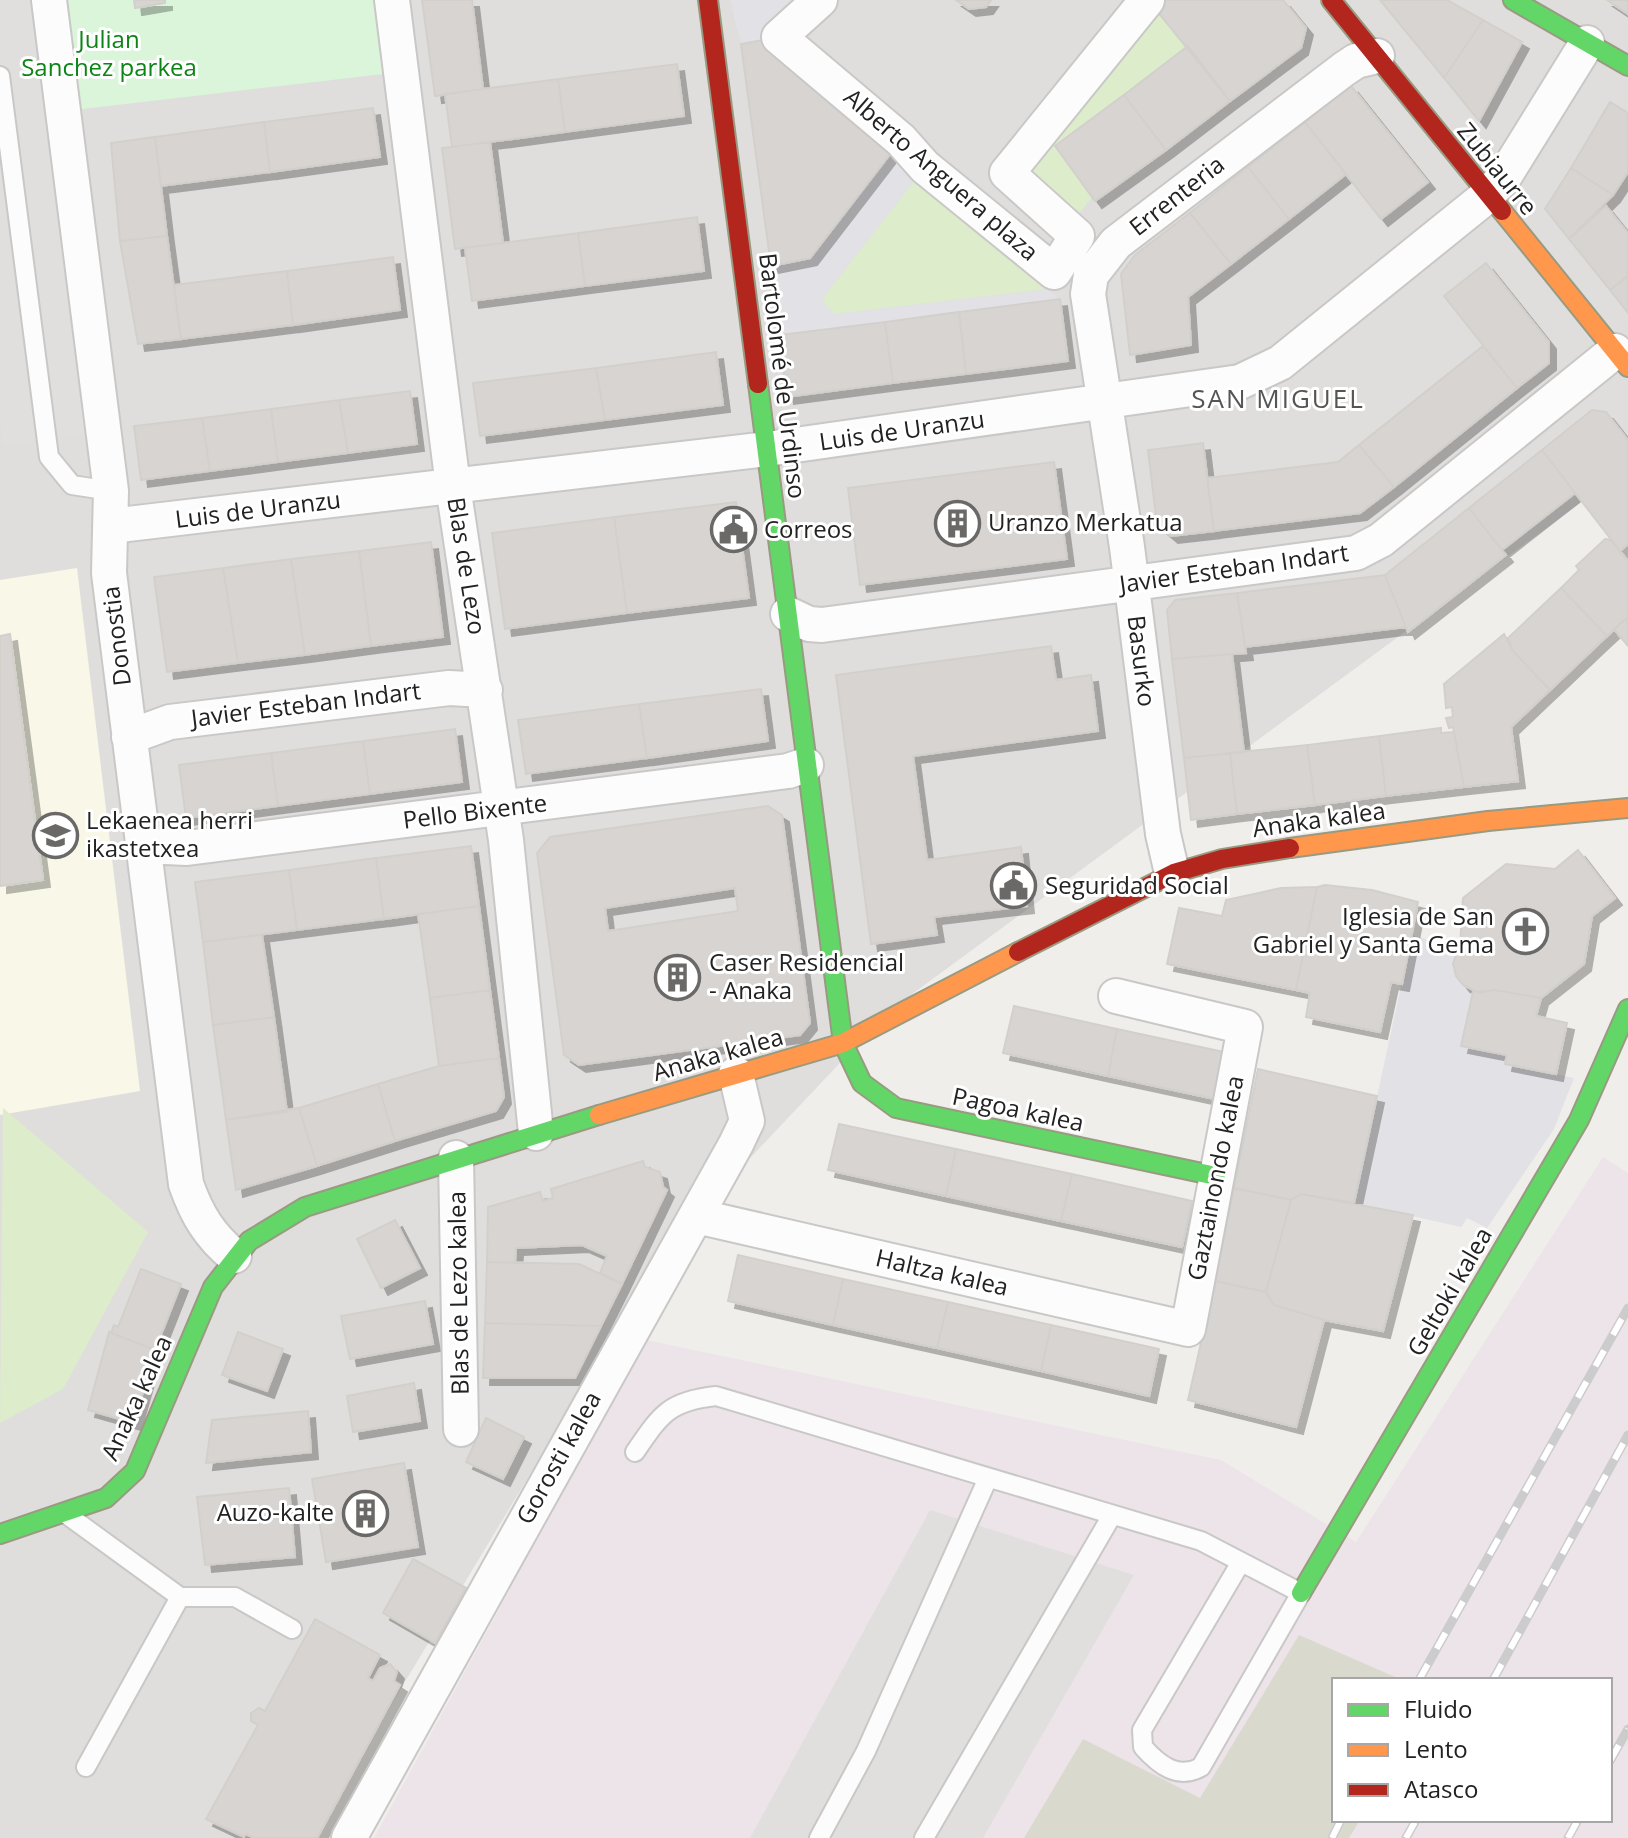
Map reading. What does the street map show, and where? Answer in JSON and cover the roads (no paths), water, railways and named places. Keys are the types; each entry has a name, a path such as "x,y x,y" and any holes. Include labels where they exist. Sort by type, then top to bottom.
{"street":[{"name":"Donostia","path":"49,0 111,491 109,573 186,1184 200,1220 215,1240 234,1256"},
{"name":"Blas de Lezo","path":"392,0 453,486 502,808 536,1133"},
{"name":"Bartolomé de Urdinso","path":"708,0 843,1043"},
{"name":"Alberto Anguera plaza","path":"820,0 779,37 901,140 925,167 1054,272 1077,236 1007,173 1147,0"},
{"path":"1513,0 1628,66"},
{"name":"Zubiaurre","path":"1343,7 1377,56 1487,196 1622,359"},
{"name":"Luis de Uranzu","path":"111,526 767,449 1240,382 1280,363 1487,196 1504,177 1587,43"},
{"name":"Errenteria","path":"1106,401 1088,294 1091,275 1100,261 1148,217 1344,69 1356,61 1377,56"},
{"name":"Javier Esteban Indart","path":"788,614 809,624 822,625 1368,549 1622,359"},
{"name":"Basurko","path":"1106,401 1163,834 1172,873"},
{"name":"Javier Esteban Indart","path":"129,737 170,722 449,688 485,690"},
{"name":"Pello Bixente","path":"144,846 187,848 788,771 806,765"},
{"name":"Anaka kalea","path":"1587,811 1628,796"},
{"name":"Anaka kalea","path":"0,1534 106,1498 135,1471 213,1287 234,1256 275,1222 305,1207 536,1133 843,1043 1172,873 1294,847 1628,808"},
{"name":"Anaka kalea","path":"1587,811 1628,817"},
{"name":"Gaztainondo kalea","path":"1116,996 1245,1027 1188,1329"},
{"name":"Geltoki kalea","path":"1301,1593 1579,1120 1628,1009"},
{"name":"Pagoa kalea","path":"843,1043 862,1083 896,1108 1216,1176"},
{"name":"Gorosti kalea","path":"349,1838 747,1121 736,1074"},
{"name":"Blas de Lezo kalea","path":"456,1158 461,1429"},
{"name":"Haltza kalea","path":"696,1216 1188,1329"}],"lane":[{"path":"0,76 49,457 72,485 111,491"},
{"path":"635,1452 662,1413 686,1400 716,1396 1111,1517 1201,1541 1301,1593 1201,1767 1190,1773 1176,1773 1143,1747 1142,1730 1241,1562"},
{"path":"819,1838 866,1751 988,1478"},
{"path":"63,1513 180,1597 235,1597 292,1629"},
{"path":"924,1838 1111,1517"},
{"path":"86,1767 180,1597"}],"railway":[{"path":"1420,1678 1628,1308"},
{"path":"1494,1678 1628,1435"},
{"path":"1612,1757 1628,1729"},
{"path":"1332,1838 1340,1822"},
{"path":"1406,1838 1415,1822"},
{"path":"1568,1838 1577,1822"}],"place":[{"name":"Uranzo Merkatua","path":"957,523"},
{"name":"Correos","path":"733,530"},
{"name":"Lekaenea herri ikastetxea","path":"55,835"},
{"name":"Seguridad Social","path":"1014,886"},
{"name":"Iglesia de San Gabriel y Santa Gema","path":"1525,931"},
{"name":"Caser Residencial - Anaka","path":"678,977"},
{"name":"Auzo-kalte","path":"365,1513"}],"district":[{"name":"SAN MIGUEL","path":"1278,399"}],"park label":[{"name":"Julian Sanchez parkea","path":"109,54"}]}
